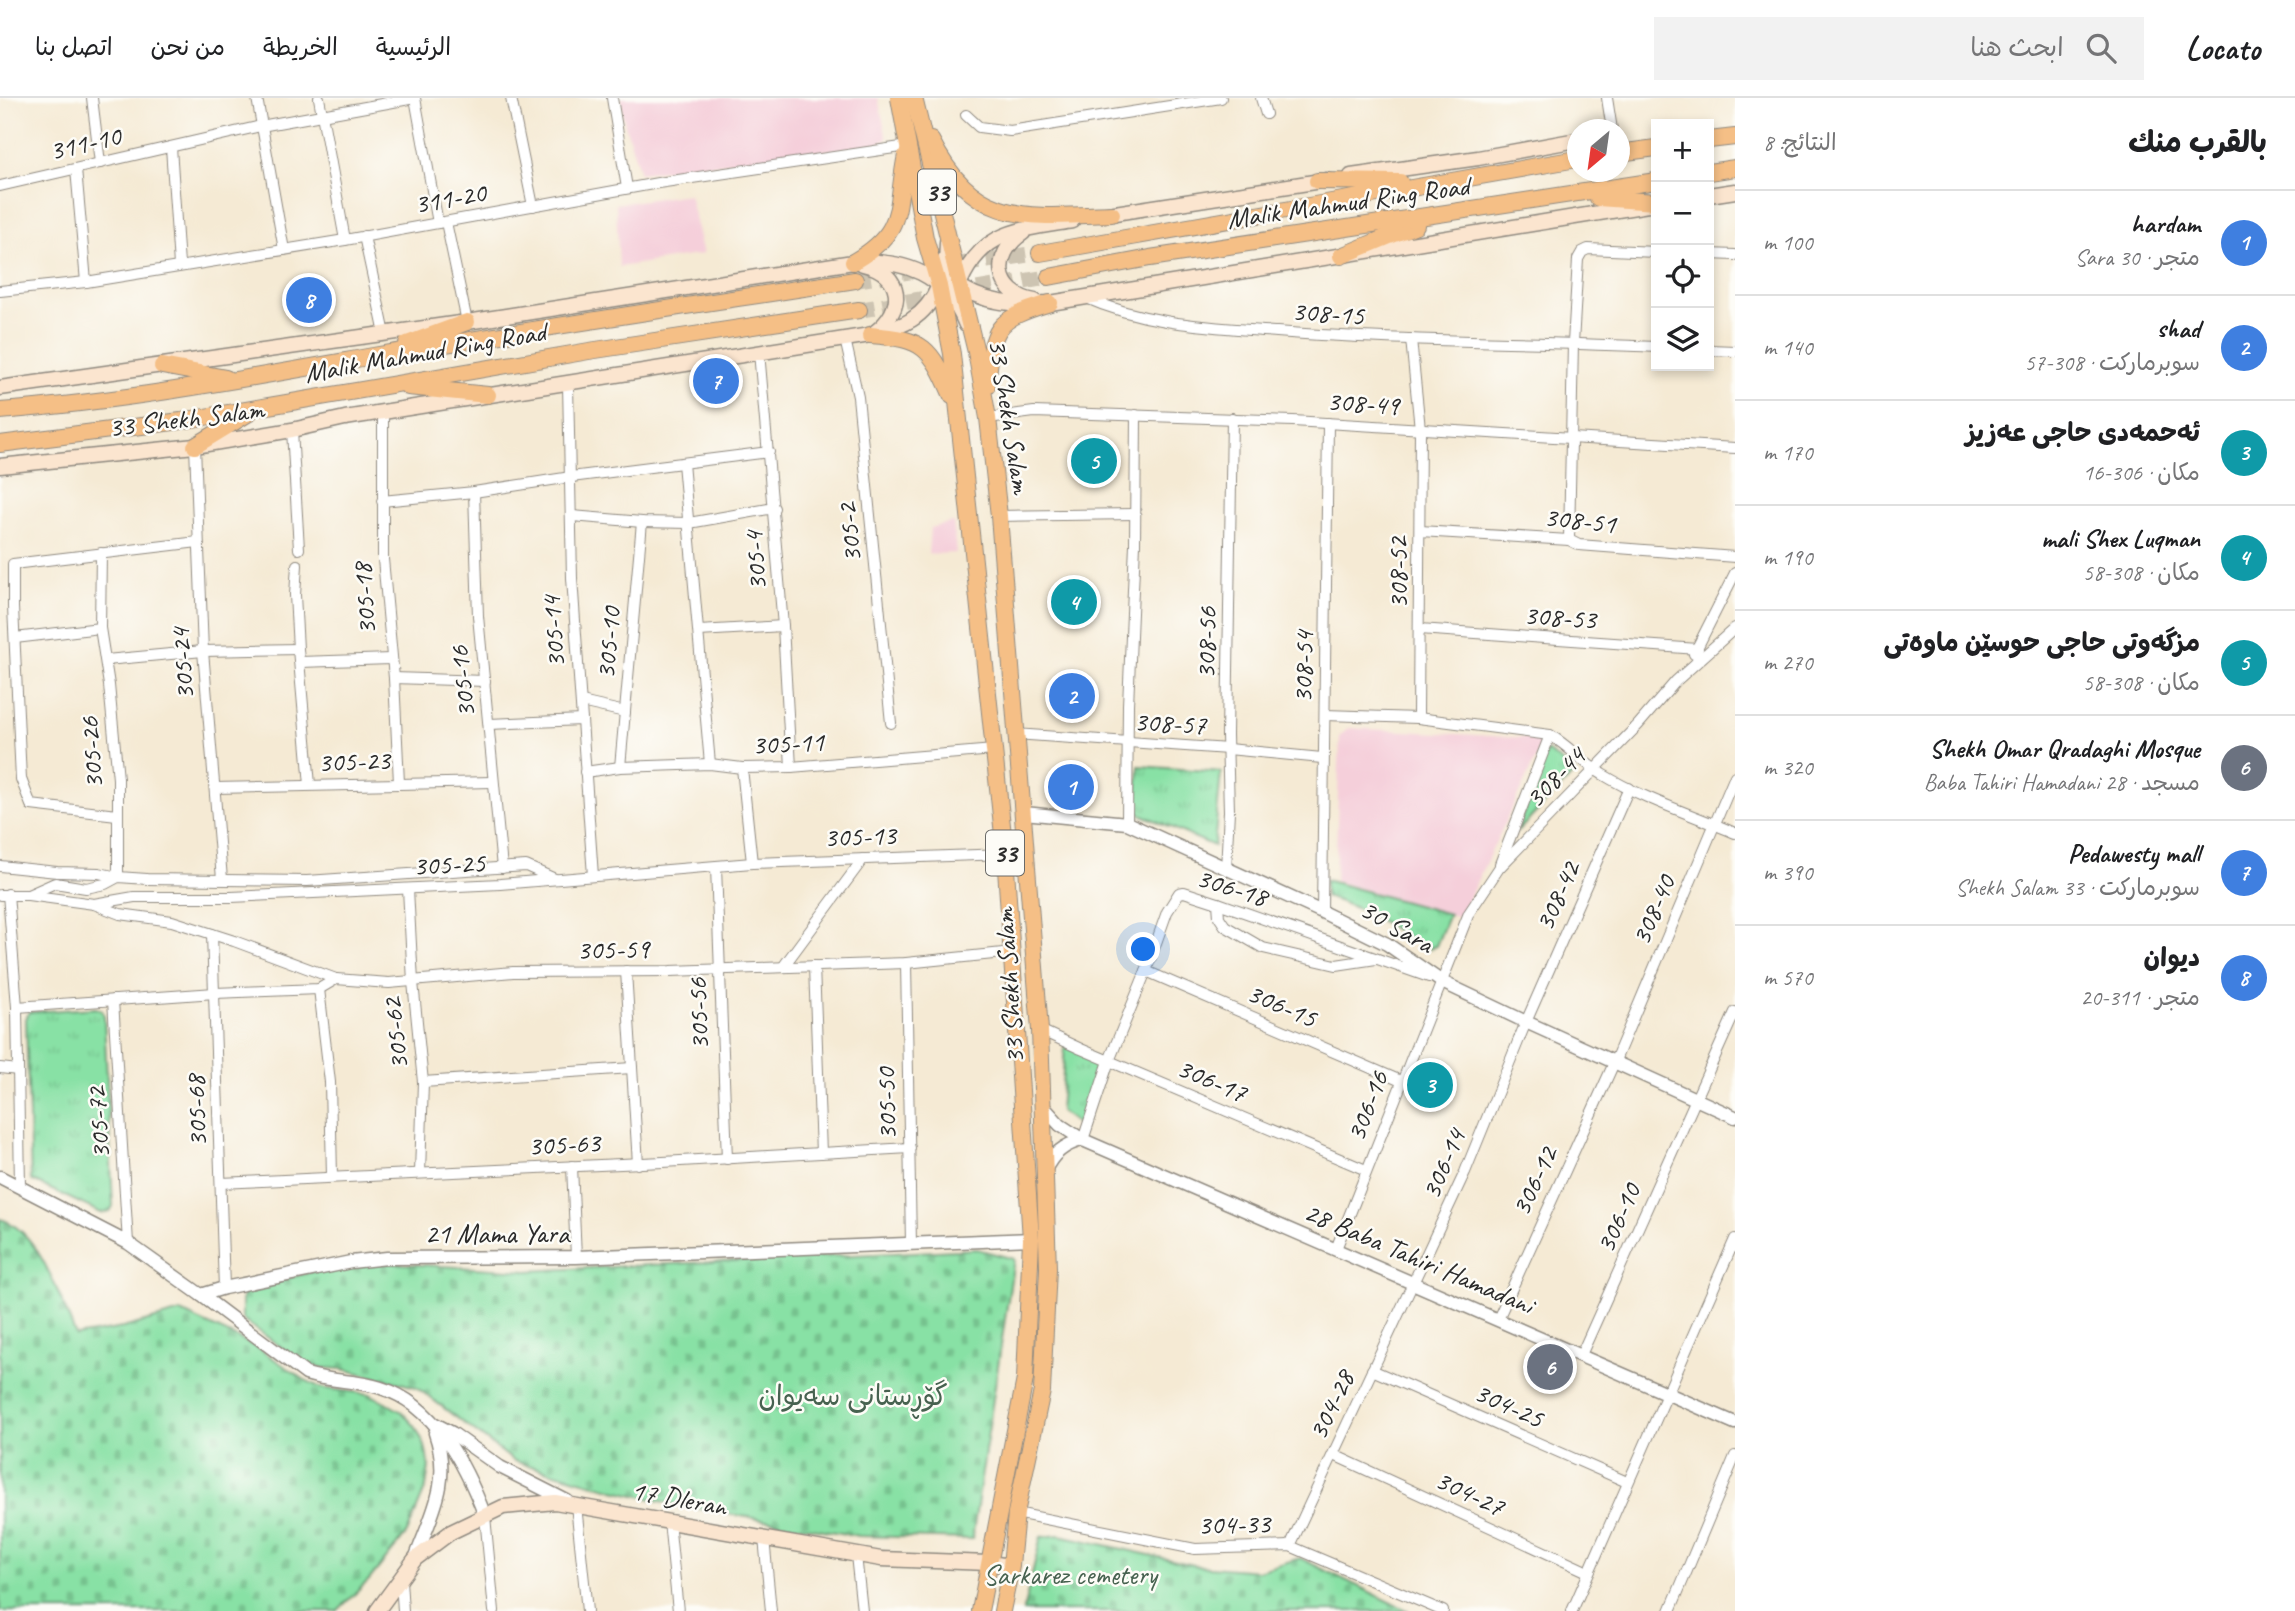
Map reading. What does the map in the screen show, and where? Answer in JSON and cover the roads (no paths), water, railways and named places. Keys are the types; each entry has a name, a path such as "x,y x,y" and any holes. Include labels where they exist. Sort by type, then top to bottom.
{"main road":[{"name":"33 Shekh Salam","path":"899,98 925,238 941,279 952,354 1005,855 1031,1239 1025,1379 980,1611"},
{"name":"33 Shekh Salam","path":"914,98 976,352 986,412 999,516 1039,1011 1048,1268 1042,1391 1016,1513 1012,1566 1002,1611"},
{"path":"919,117 950,173 974,196 988,204 1019,215 1035,217 1112,214"},
{"path":"1714,140 1735,137"},
{"path":"952,354 950,322 958,286 973,258 990,242 1010,233 1317,181 1478,158 1567,141"},
{"path":"853,262 881,243 893,226 898,214 900,182 908,146"},
{"path":"1630,151 1651,149"},
{"name":"Malik Mahmud Ring Road","path":"1040,253 1567,161"},
{"path":"1714,172 1735,168"},
{"path":"1317,181 1434,183"},
{"name":"Malik Mahmud Ring Road","path":"1049,277 1150,258 1651,182"},
{"path":"1714,194 1735,191"},
{"path":"1571,196 1651,203"},
{"path":"0,388 467,322 853,262 900,264 1002,304 1050,303 1651,204"},
{"path":"1340,256 1443,215"},
{"path":"1033,228 1017,237 1006,249 1001,262 1002,276 1014,293 1030,300 1050,303"},
{"name":"33 Shekh Salam","path":"0,466 195,446 383,412 870,335 901,326 918,316 941,279 946,233"},
{"path":"853,262 882,272 896,290 897,301 892,313 883,325 870,335"},
{"path":"941,279 964,321 976,352"},
{"name":"Malik Mahmud Ring Road","path":"0,411 92,403 855,280"},
{"path":"986,412 991,346 997,331 1010,317 1050,303"},
{"name":"Malik Mahmud Ring Road","path":"0,444 181,421 589,351 859,310"},
{"path":"375,356 467,322"},
{"path":"870,335 901,338 928,351 938,365 958,410"},
{"path":"162,366 239,380"},
{"path":"388,385 488,396"},
{"path":"195,446 258,407"},
{"path":"1017,1010 1027,1016 1039,1011"},
{"path":"1019,1046 1040,1037"},
{"name":"17 Dleran","path":"377,1611 415,1559 450,1532 503,1507 555,1502 881,1559 1012,1566"}],"street":[{"path":"92,98 100,163"},
{"path":"257,98 284,250"},
{"path":"319,98 345,240"},
{"path":"415,98 467,322"},
{"name":"311-10","path":"0,186 261,126 415,98"},
{"path":"511,98 533,206"},
{"path":"612,98 627,188"},
{"path":"966,115 979,127 1010,131 1175,101 1221,98"},
{"path":"1261,98 1266,114"},
{"path":"1607,98 1610,119"},
{"name":"311-20","path":"0,291 86,282 345,240 627,188 908,146"},
{"path":"172,147 179,265"},
{"path":"76,169 86,282"},
{"path":"364,236 385,334"},
{"path":"1569,540 1573,343 1578,259 1582,252 1588,249 1651,252"},
{"path":"1714,254 1735,255"},
{"name":"308-15","path":"1084,297 1135,316 1170,323 1323,336 1651,347"},
{"name":"305-2","path":"845,339 858,397 891,723"},
{"name":"308-52","path":"1411,339 1420,429 1419,718"},
{"path":"1714,350 1735,351"},
{"name":"305-4","path":"759,352 774,508 791,767"},
{"name":"305-14","path":"568,384 572,578 593,876"},
{"name":"305-18","path":"383,412 383,559 394,678 399,783"},
{"name":"308-49","path":"986,412 1232,418 1735,448"},
{"path":"1128,823 1136,415"},
{"name":"308-56","path":"1226,869 1229,811 1232,418"},
{"name":"308-54","path":"1322,912 1328,423"},
{"path":"292,430 299,550"},
{"name":"305-24","path":"195,446 203,651 222,878"},
{"path":"382,501 474,492 769,452"},
{"path":"683,463 710,764"},
{"name":"305-16","path":"474,492 478,616 502,867"},
{"path":"572,516 689,523 774,508"},
{"path":"999,516 1135,514"},
{"name":"305-10","path":"620,767 642,522"},
{"name":"308-51","path":"1420,531 1569,540 1579,545 1735,557"},
{"path":"117,815 31,805 21,779 13,565 198,542"},
{"name":"305-26","path":"101,553 100,628 106,660 118,779 118,877"},
{"path":"297,565 295,595 298,649 310,785"},
{"path":"1676,681 1698,649 1735,573"},
{"path":"0,607 13,607"},
{"path":"699,631 783,626"},
{"path":"15,638 100,628"},
{"name":"308-44","path":"1442,982 1469,914 1499,868 1638,725 1676,681 1735,628"},
{"name":"308-53","path":"1420,629 1698,649"},
{"path":"106,660 203,651 298,649"},
{"path":"300,662 391,659"},
{"path":"394,678 485,681"},
{"path":"581,702 625,712"},
{"path":"1325,715 1419,718 1550,735 1594,768 1629,788 1735,833"},
{"path":"489,724 582,720"},
{"name":"308-57","path":"1015,734 1322,758"},
{"path":"1499,868 1550,735"},
{"name":"305-11","path":"585,772 620,767 710,764 742,768 791,767 994,750"},
{"path":"742,768 752,863"},
{"name":"308-40","path":"1614,1063 1735,776"},
{"name":"305-23","path":"215,788 493,782"},
{"name":"308-42","path":"1526,1022 1629,788"},
{"name":"30 Sara","path":"1024,813 1128,823 1387,944 1442,982 1735,1117"},
{"name":"305-13","path":"716,867 752,863 1005,855"},
{"path":"783,967 863,859"},
{"path":"0,866 148,879 307,881 526,866 555,880"},
{"name":"305-25","path":"94,904 134,897 184,898 408,890 716,867"},
{"name":"305-56","path":"716,867 727,1159"},
{"path":"28,895 55,883 86,887 106,884 118,877"},
{"name":"305-62","path":"408,890 413,982 423,1083 420,1173"},
{"name":"306-18","path":"1083,1140 1109,1061 1167,912 1179,893 1184,892 1218,903 1442,982"},
{"path":"20,1186 18,1007 4,894 94,904"},
{"path":"1218,903 1219,917 1225,926 1263,948 1336,965 1380,959"},
{"name":"305-59","path":"94,904 120,914 172,922 212,934 336,979 389,983 513,972 906,963 1013,952"},
{"name":"305-68","path":"212,934 224,1288"},
{"name":"305-50","path":"906,963 911,1244"},
{"path":"814,966 821,1153"},
{"path":"626,971 638,1164"},
{"name":"306-15","path":"1146,971 1401,1081"},
{"path":"18,1007 215,993 318,989 336,979"},
{"name":"306-16","path":"1336,1248 1442,982"},
{"path":"318,989 330,1082 332,1177"},
{"name":"305-72","path":"113,1000 128,1243"},
{"name":"306-10","path":"1581,1355 1735,1012"},
{"name":"306-14","path":"1413,1282 1465,1172 1526,1022"},
{"name":"306-17","path":"1040,1037 1109,1061 1366,1170"},
{"name":"306-12","path":"1498,1319 1614,1063"},
{"path":"0,1068 18,1070"},
{"path":"423,1083 632,1068"},
{"name":"28 Baba Tahiri Hamadani","path":"1042,1105 1060,1125 1083,1140 1735,1423"},
{"path":"1044,1174 1058,1151 1083,1140"},
{"name":"305-63","path":"221,1183 638,1164 910,1148"},
{"path":"572,1167 576,1257"},
{"path":"0,1177 128,1243 306,1374 323,1380 379,1387 401,1395 422,1411 456,1457 476,1491 485,1516 494,1611"},
{"name":"21 Mama Yara","path":"201,1295 351,1262 387,1258 576,1257 1031,1239"},
{"path":"1572,1611 1735,1240"},
{"name":"304-28","path":"1290,1546 1413,1282"},
{"name":"304-25","path":"1372,1370 1627,1482"},
{"path":"432,1422 500,1467 576,1505 587,1611"},
{"path":"415,1559 440,1491 444,1468 432,1422"},
{"name":"304-27","path":"1334,1455 1588,1572"},
{"path":"1670,1611 1735,1456"},
{"name":"304-33","path":"1016,1513 1195,1549 1290,1546 1443,1611"},
{"path":"669,1521 678,1611"},
{"path":"764,1538 771,1611"},
{"path":"856,1555 862,1611"},
{"path":"401,1580 403,1611"}],"tunnel":[{"path":"963,264 1040,253"},
{"path":"855,280 920,270"},
{"path":"859,310 1049,277"}],"place":[{"name":"دیوان","path":"309,300"},
{"name":"Pedawesty mall","path":"716,381"},
{"name":"مزگەوتی حاجی حوسێن ماوەتی","path":"1094,461"},
{"name":"mali Shex Luqman","path":"1074,602"},
{"name":"shad","path":"1072,696"},
{"name":"hardam","path":"1071,787"},
{"name":"ئەحمەدی حاجی عەزیز","path":"1430,1085"},
{"name":"Shekh Omar Qradaghi Mosque","path":"1550,1367"}],"park label":[{"name":"گۆڕستانی سەیوان","path":"853,1395"},
{"name":"Sarkarez cemetery","path":"1070,1574"}]}
